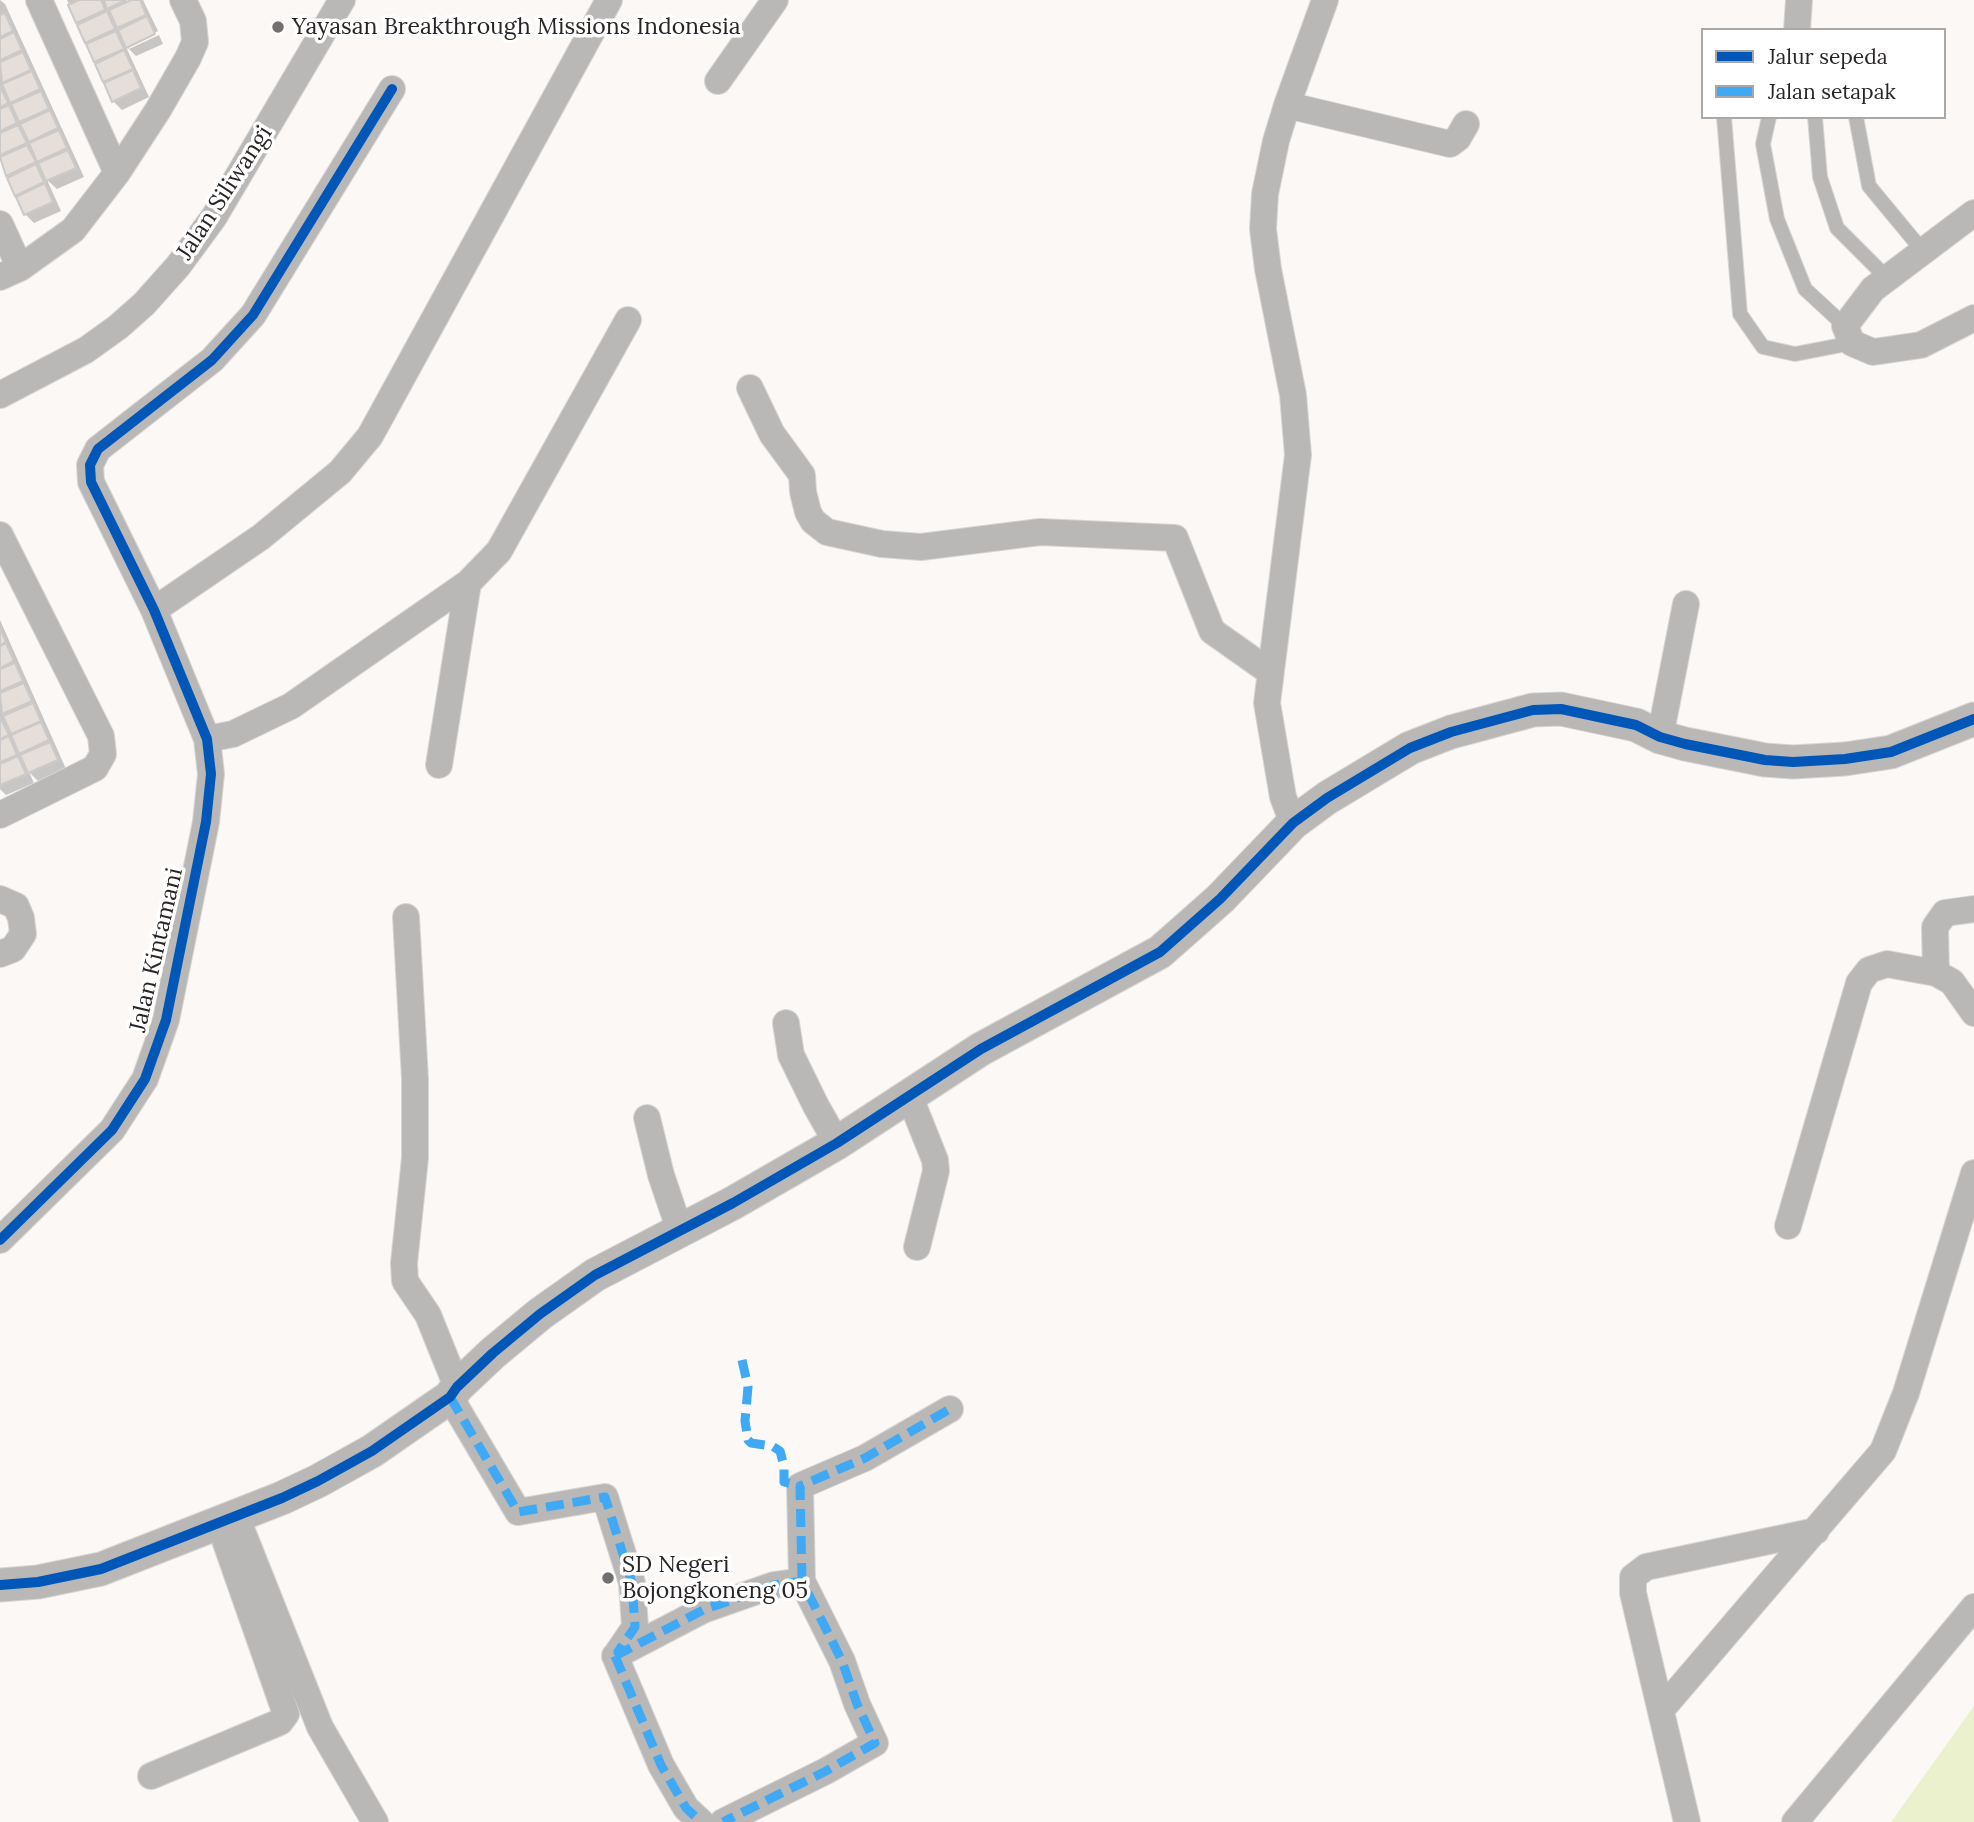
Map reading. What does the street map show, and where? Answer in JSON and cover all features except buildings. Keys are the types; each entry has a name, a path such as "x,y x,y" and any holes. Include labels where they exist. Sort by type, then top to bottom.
{"street":[{"path":"39,0 117,173"},
{"path":"0,224 10,273 74,230 117,173 188,58 195,41 193,20 183,0"},
{"path":"154,610 261,537 340,472 370,436 609,0"},
{"path":"718,81 775,0"},
{"path":"1293,824 1283,797 1267,703 1298,455 1293,396 1268,269 1264,229 1265,194 1287,105 1325,0"},
{"path":"1797,28 1799,0"},
{"name":"Jalan Siliwangi","path":"0,395 86,349 118,327 144,304 178,267 214,217 338,2"},
{"name":"Jalan Kintamani","path":"0,1240 112,1130 145,1079 166,1020 206,822 211,774 207,738 154,610 90,482 90,465 98,449 212,360 253,315 392,89"},
{"path":"1287,105 1450,144 1458,138 1466,124"},
{"path":"1974,212 1873,289 1849,335 1872,352 1920,345 1974,318"},
{"path":"207,738 233,734 291,706 468,583 499,551 628,320"},
{"path":"750,388 772,434 802,475 808,512 813,521 827,532 882,544 920,547 1040,532 1175,538 1212,631 1270,672"},
{"path":"0,534 101,736 103,754 95,768 0,815"},
{"path":"439,765 468,583"},
{"path":"1660,737 1686,604"},
{"path":"0,1585 38,1582 101,1569 228,1520 318,1481 372,1451 454,1392 493,1353 562,1297 595,1275 837,1143 981,1049 1160,952 1220,899 1293,824 1328,798 1410,748 1451,732 1533,710 1561,709 1602,716 1636,725 1660,737 1754,758 1806,761 1845,759 1891,752 1974,719"},
{"path":"0,899 16,906 22,918 23,934 13,949 1,958"},
{"path":"1936,973 1935,927 1945,913 1974,909"},
{"path":"406,917 415,1079 415,1158 404,1263 405,1281 428,1315 454,1392 518,1512 605,1497 632,1583 635,1627 615,1656"},
{"path":"1788,1226 1859,983 1869,970 1887,964 1936,973 1952,982 1974,1013"},
{"path":"786,1023 791,1055 837,1143"},
{"path":"909,1095 935,1160 934,1180 917,1247"},
{"path":"647,1118 660,1175 680,1231"},
{"path":"1661,1710 1883,1451 1906,1393 1974,1173"},
{"path":"723,1822 826,1771 875,1743 857,1704 842,1661 802,1581 800,1486 865,1458 950,1409"},
{"path":"151,1776 280,1722 286,1714 228,1520"},
{"path":"228,1520 320,1727 374,1822"},
{"path":"1688,1822 1633,1593 1633,1577 1646,1567 1816,1531"},
{"path":"615,1656 703,1610 774,1585 802,1581"},
{"path":"1795,1822 1974,1607"},
{"path":"615,1656 661,1765 686,1808 701,1822"}],"lane":[{"path":"1724,119 1740,314 1763,347 1795,354 1849,335 1805,289 1777,219 1763,144 1769,119"},
{"path":"1815,119 1820,177 1837,228 1887,278"},
{"path":"1856,119 1869,186 1922,250"}],"green space":[{"path":"1974,1706 1974,1822 1891,1822"}],"marked path":[{"path":"742,1360 748,1387 745,1421 748,1440 751,1443 772,1446 780,1451 784,1482 800,1486"},
{"path":"450,1397 518,1512 605,1497 632,1583 635,1627 617,1653"},
{"path":"802,1581 800,1486 865,1458 950,1409"},
{"path":"615,1656 703,1610 774,1585 802,1581 842,1661 857,1704 875,1743 826,1771 723,1822"},
{"path":"615,1656 661,1765 686,1808 701,1822"}],"cycle path":[{"path":"0,1240 112,1130 145,1079 166,1020 206,822 211,774 207,739 154,610 91,482 90,465 98,449 212,360 253,315 392,89"},
{"path":"0,1585 38,1582 101,1569 282,1498 372,1451 450,1397 493,1353 540,1314 595,1275 733,1203 837,1143 981,1049 1160,952 1220,899 1293,823 1327,798 1410,748 1451,732 1533,710 1561,709 1636,725 1660,737 1685,744 1765,760 1793,762 1845,759 1891,752 1974,719"}],"place":[{"name":"Yayasan Breakthrough Missions Indonesia","path":"278,27"},
{"name":"SD Negeri Bojongkoneng 05","path":"608,1578"}]}
